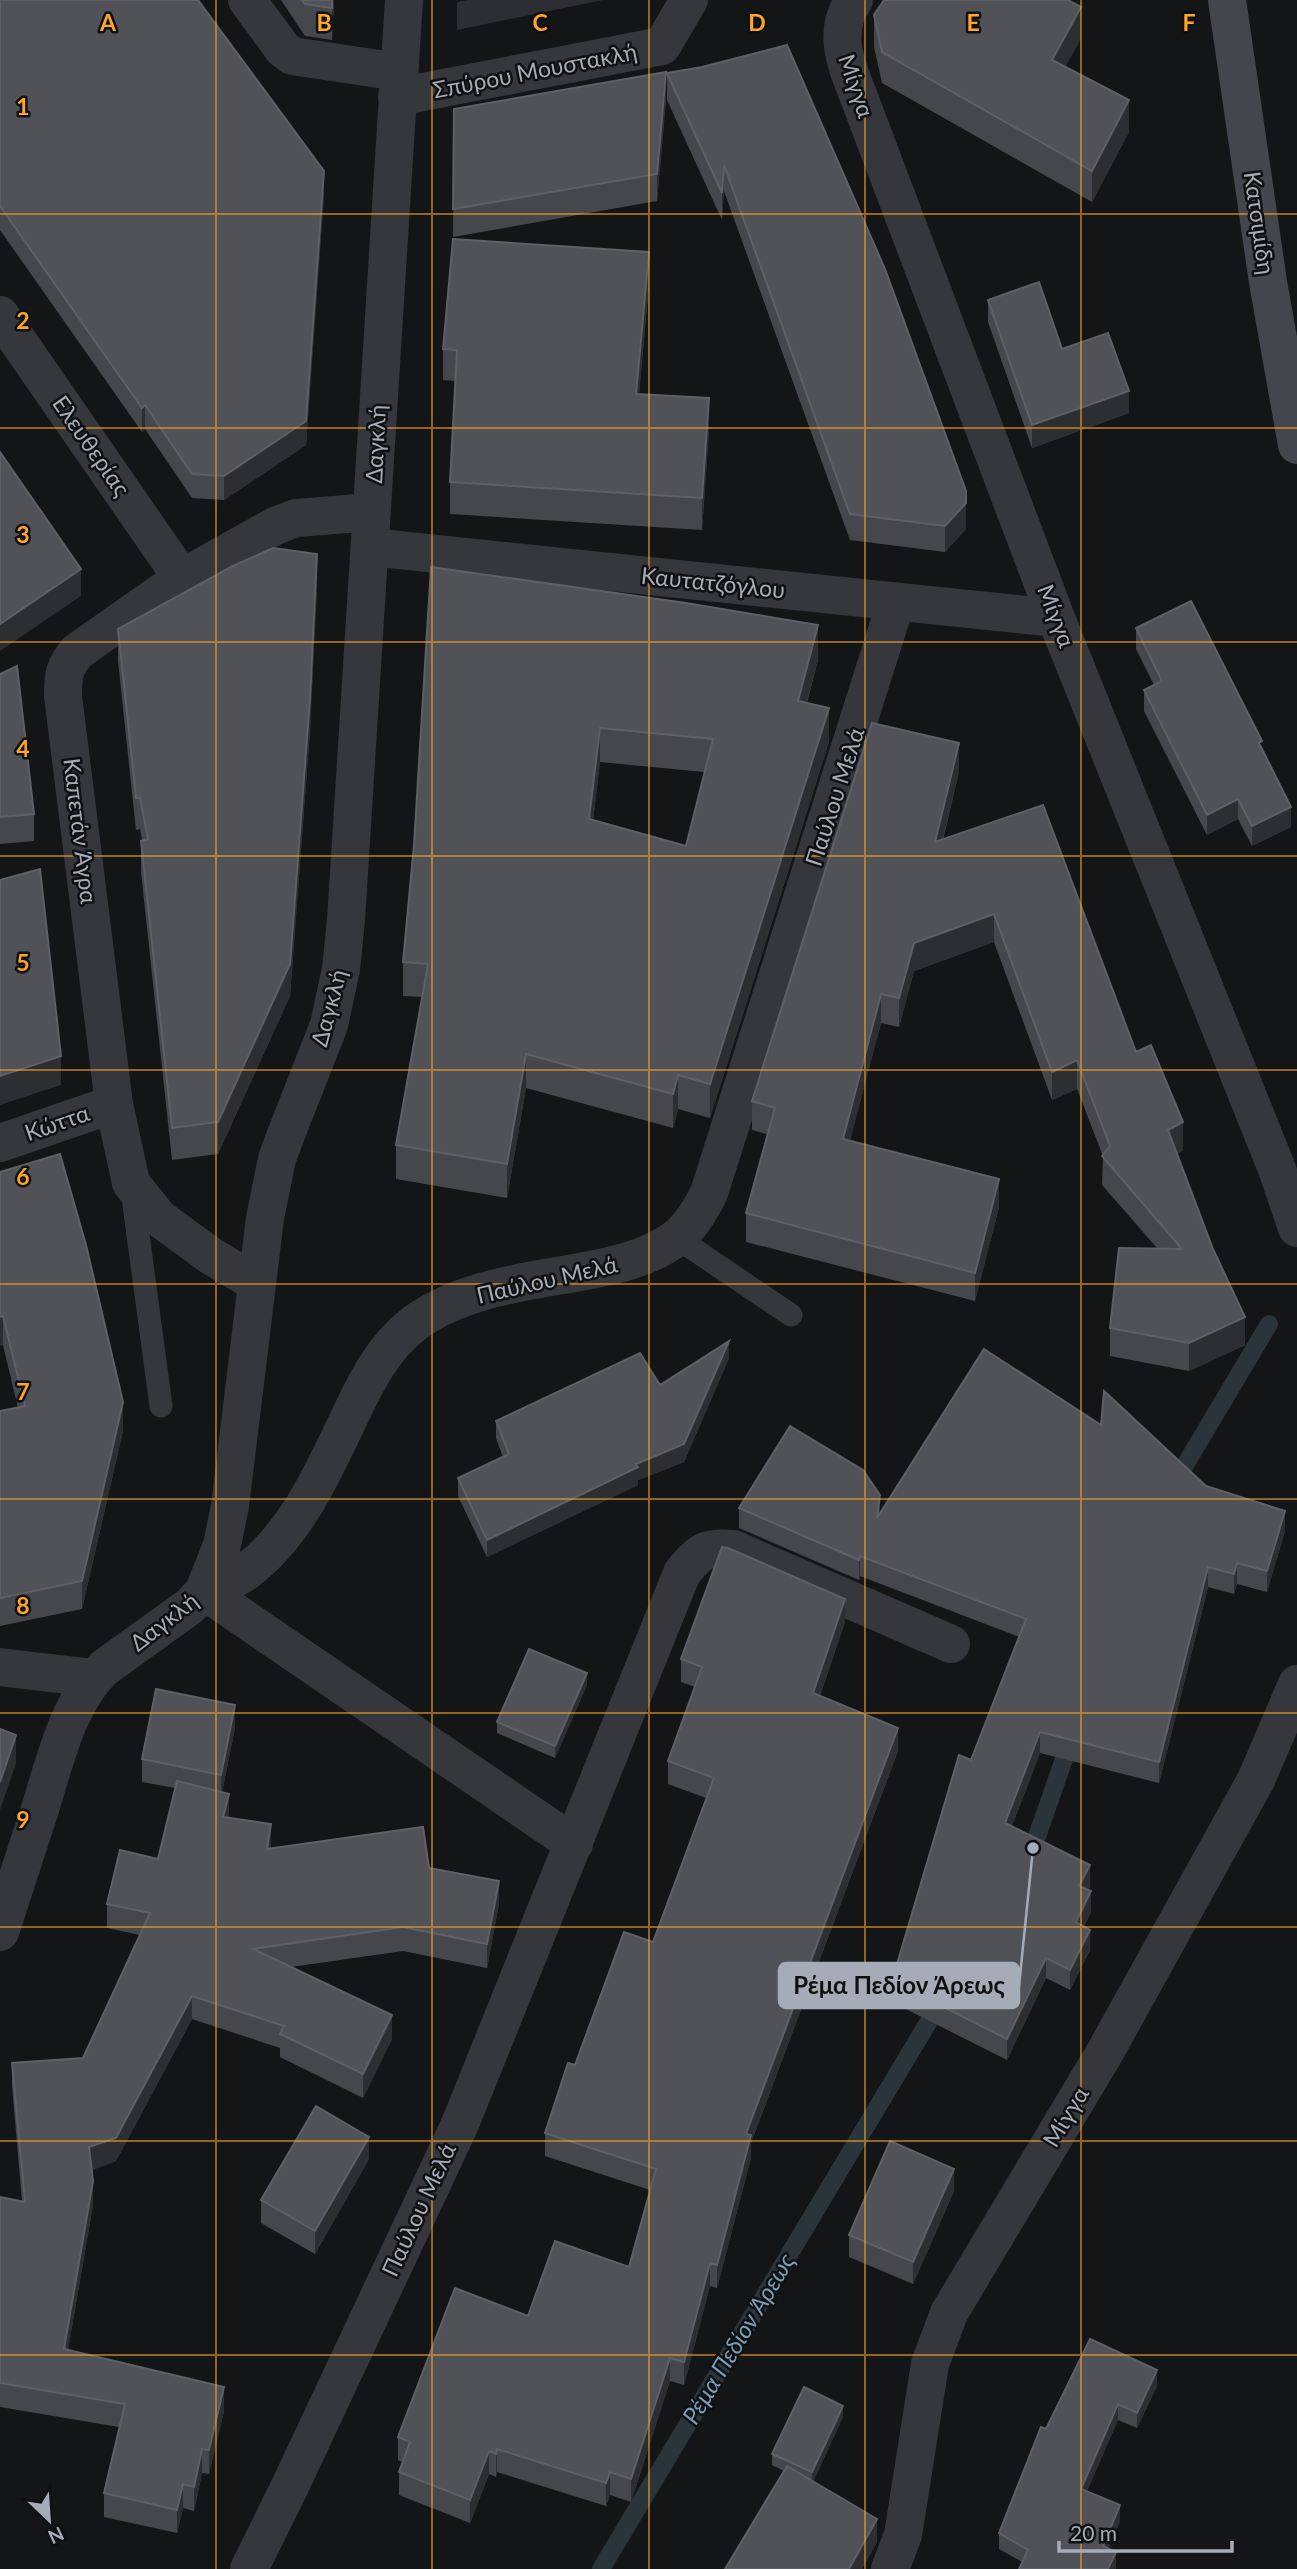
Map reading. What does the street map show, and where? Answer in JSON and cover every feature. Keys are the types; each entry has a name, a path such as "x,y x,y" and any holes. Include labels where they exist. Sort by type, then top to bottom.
{"main road":[{"name":"Κατσιμίδη","path":"1227,0 1268,282 1297,445"}],"street":[{"name":"Σπύρου Μουστακλή","path":"247,0 282,49 292,56 398,84 662,46 688,0"},
{"name":"Δαγκλή","path":"0,1932 57,1755 75,1710 93,1678 190,1606 204,1591 222,1545 230,1506 265,1218 278,1159 329,1025 341,969 404,0"},
{"name":"Μίγγα","path":"854,0 842,30 842,49 1056,618 1277,1168 1297,1228"},
{"name":"Ελευθερίας","path":"0,315 182,578"},
{"name":"Καπετάν Άγρα","path":"256,1283 211,1256 159,1218 131,1183 114,1104 63,696 63,675 67,662 78,651 182,578 275,526 296,518 371,530"},
{"name":"Καυτατζόγλου","path":"371,530 896,602 1056,618"},
{"name":"Παύλου Μελά","path":"204,1591 233,1580 247,1571 290,1525 311,1494 372,1370 403,1332 429,1312 513,1284 594,1269 645,1256 677,1238 694,1219 709,1193 896,602"},
{"name":"Κώττα","path":"0,1143 114,1104"},
{"name":"Παύλου Μελά","path":"249,2569 460,2124 682,1573 698,1554 715,1547 733,1549 951,1644"},
{"path":"204,1591 574,1844"},
{"path":"0,1667 93,1678"},
{"name":"Μίγγα","path":"890,2569 903,2535 930,2364 949,2313 1105,2052 1256,1780 1297,1684"}],"lane":[{"path":"131,1183 161,1406"},
{"path":"677,1238 791,1315"}],"building":[{"path":"0,0 198,0 324,171 306,421 224,476 192,474 145,405 142,408 0,206"},
{"path":"302,0 332,0 332,8 305,4"},
{"path":"884,0 1068,0 1081,7 1052,60 1129,100 1092,171 882,52 874,15"},
{"path":"787,45 885,269 966,491 966,503 945,526 850,514 724,165 722,193 667,73 702,67"},
{"path":"666,72 657,174 453,209 454,109"},
{"path":"453,239 649,252 636,394 709,398 702,498 450,482 457,350 443,349"},
{"path":"1039,282 1062,349 1108,333 1129,391 1032,425 988,300"},
{"path":"0,452 81,569 0,624"},
{"path":"273,548 317,554 310,698 290,964 218,1122 172,1128 141,841 148,839 140,798 136,798 118,629 231,567"},
{"path":"431,567 686,603 818,625 798,701 829,708 710,1084 678,1075 673,1094 526,1054 507,1164 396,1145 428,964 403,962 414,845","holes":["600,728 713,739 686,846 589,819"]},
{"path":"1191,601 1262,741 1259,743 1291,807 1252,826 1238,799 1207,815 1144,690 1162,681 1136,628"},
{"path":"17,666 34,814 0,817 0,674"},
{"path":"872,723 959,743 935,842 1043,805 1136,1052 1151,1045 1183,1122 1168,1130 1213,1249 1245,1317 1189,1343 1110,1328 1119,1248 1182,1249 1102,1156 1110,1146 1077,1060 1052,1072 994,914 914,943 899,998 881,994 843,1139 999,1179 975,1273 746,1213 775,1108 752,1101"},
{"path":"40,869 61,1056 0,1076 0,880"},
{"path":"60,1154 86,1245 123,1402 82,1581 0,1598 0,1411 25,1406 3,1316 0,1317 0,1172"},
{"path":"729,1341 684,1444 636,1464 638,1467 487,1540 458,1478 509,1454 496,1421 640,1353 660,1385"},
{"path":"984,1349 1101,1425 1104,1391 1206,1486 1285,1511 1267,1571 1237,1563 1234,1574 1208,1567 1159,1762 1040,1732 1005,1823 1090,1865 1079,1886 1091,1891 1076,1922 1090,1930 1070,1970 1046,1958 1007,2039 892,1981 959,1755 971,1760 1026,1619 860,1556 859,1560 739,1508 790,1426 863,1470 880,1495 877,1518"},
{"path":"722,1547 845,1599 813,1693 898,1728 746,2134 751,2135 717,2265 710,2263 684,2362 670,2358 631,2479 610,2472 606,2483 497,2449 496,2454 489,2451 470,2500 399,2472 410,2442 398,2437 455,2288 528,2316 555,2241 629,2267 656,2169 545,2133 568,2063 575,2065 624,1932 653,1942 714,1778 668,1761 702,1667 681,1659"},
{"path":"529,1649 587,1673 555,1746 497,1722"},
{"path":"156,1689 235,1705 221,1775 142,1759"},
{"path":"0,1729 16,1735 0,1782"},
{"path":"177,1781 229,1794 223,1817 271,1824 267,1849 423,1827 429,1868 499,1881 487,1944 403,1927 253,1949 392,2015 363,2074 280,2034 284,2026 192,1996 116,2138 89,2147 93,2181 64,2349 224,2387 209,2450 202,2449 194,2487 183,2484 177,2510 104,2493 125,2404 0,2383 0,2197 25,2202 12,2063 83,2058 150,1913 107,1904 120,1850 158,1859"},
{"path":"316,2106 369,2137 315,2231 261,2200"},
{"path":"890,2141 954,2169 913,2262 849,2235"},
{"path":"1090,2339 1157,2370 1137,2413 1118,2404 1081,2489 1120,2505 1103,2546 1116,2552 1108,2569 1019,2569 1028,2550 999,2533 1041,2427 1046,2429"},
{"path":"804,2387 843,2406 812,2472 772,2454"},
{"path":"787,2466 877,2519 849,2569 725,2569"}],"waterway":[{"name":"Ρέμα Πεδίον Άρεως","path":"1172,1487 1269,1324"},
{"name":"Ρέμα Πεδίον Άρεως","path":"1025,1860 1033,1848 1072,1736"},
{"name":"Ρέμα Πεδίον Άρεως","path":"601,2569 941,2001"}],"place":[{"name":"Ρέμα Πεδίον Άρεως","path":"1033,1848"}]}
